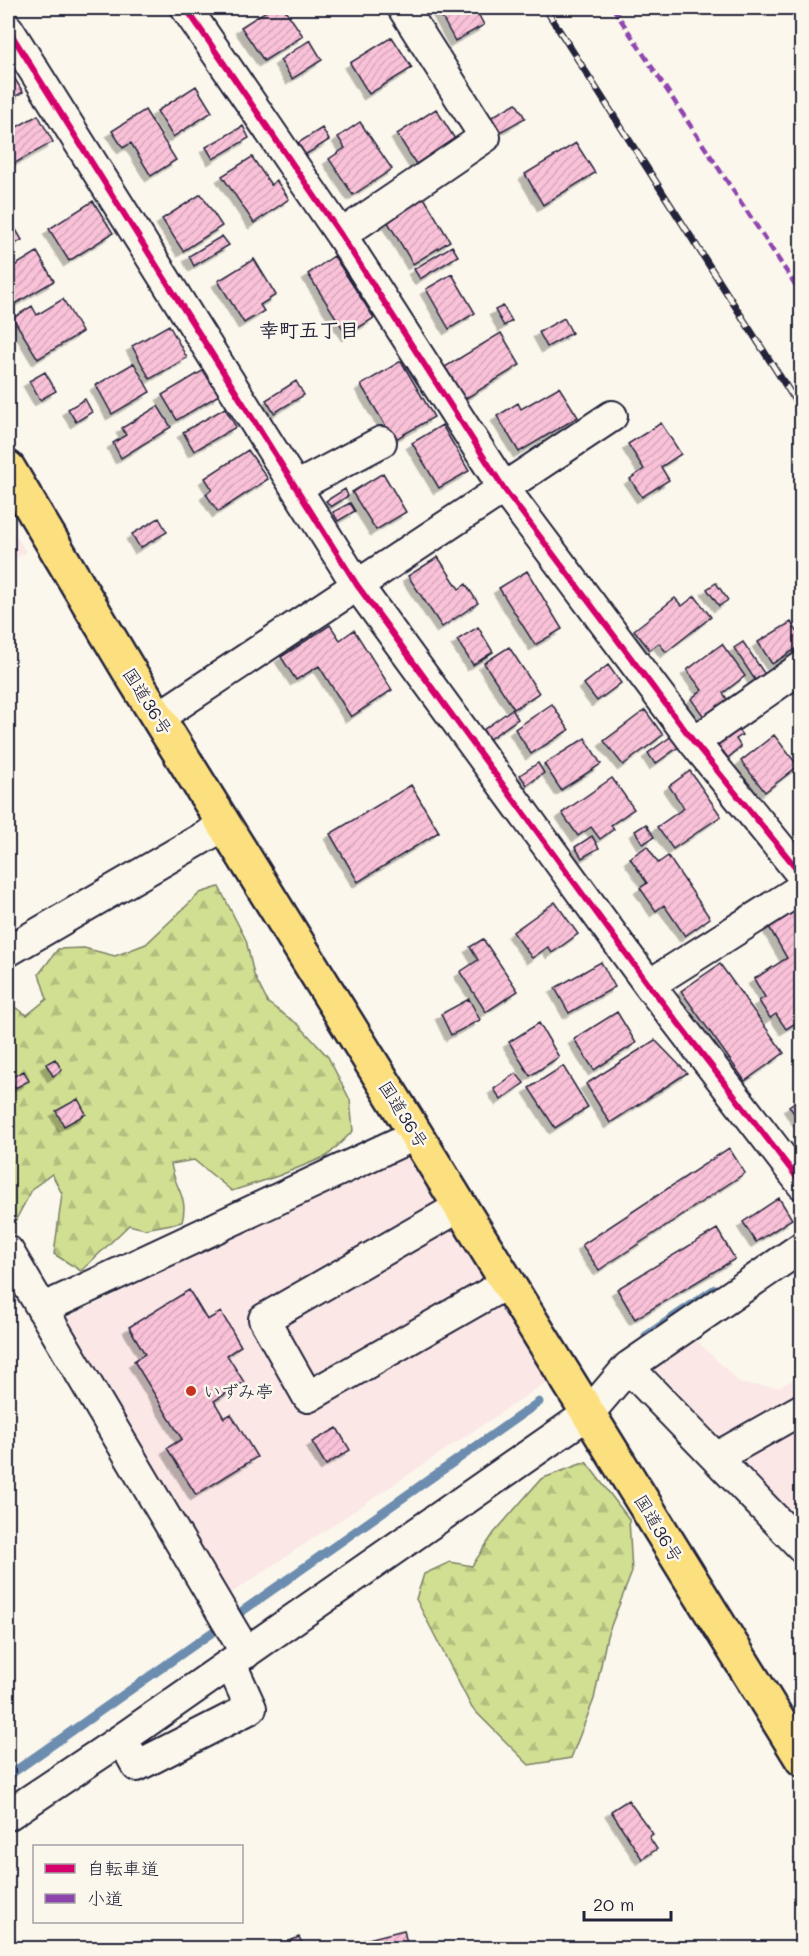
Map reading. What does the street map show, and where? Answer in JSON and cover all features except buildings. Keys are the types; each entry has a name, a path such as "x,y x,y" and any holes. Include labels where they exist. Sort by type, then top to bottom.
{"highway":[{"name":"国道36号","path":"8,468 225,825 509,1282 801,1759"}],"street":[{"path":"188,8 341,235 505,490 694,742 801,875"},
{"path":"341,235 485,137 403,8"},
{"path":"8,29 357,585 649,985 801,1184"},
{"path":"159,717 505,490 612,416"},
{"path":"296,487 381,442"},
{"path":"694,742 801,667"},
{"path":"8,951 225,825"},
{"path":"649,985 801,888"},
{"path":"42,1309 417,1134"},
{"path":"461,1206 264,1319 308,1397 509,1282"},
{"path":"8,1815 238,1659 589,1413 628,1367 801,1247"},
{"path":"8,1251 238,1659 251,1708 137,1766 122,1739"},
{"path":"628,1367 717,1457 801,1547"},
{"path":"717,1457 801,1409"}],"shaded area":[{"path":"8,523 26,552 8,564"},
{"path":"411,1153 548,1381 227,1596 64,1319"},
{"path":"694,1338 741,1384 779,1387 801,1376 801,1510 793,1514 654,1368"}],"green space":[{"path":"219,887 246,940 254,975 268,1003 299,1025 328,1057 350,1100 353,1131 327,1156 278,1176 232,1191 194,1160 171,1164 183,1199 182,1222 145,1229 129,1225 81,1271 54,1254 62,1194 52,1174 33,1188 8,1234 8,1003 27,1015 47,999 39,974 58,949 84,948 115,956 146,944 200,893"},
{"path":"586,1462 629,1519 632,1572 607,1636 594,1699 571,1758 529,1765 472,1708 416,1599 424,1574 450,1562 472,1566 494,1533 541,1479"}],"waterway":[{"path":"646,1336 715,1289"},
{"path":"8,1776 539,1402"}],"railway":[{"path":"545,8 802,411"}],"marked path":[{"path":"613,8 802,295"}],"cycle path":[{"path":"186,8 341,235 505,490 694,742 802,875"},
{"path":"8,29 357,585 649,985 802,1184"}],"place":[{"name":"いずみ亭","path":"191,1391"}],"district":[{"name":"幸町五丁目","path":"309,329"}]}
